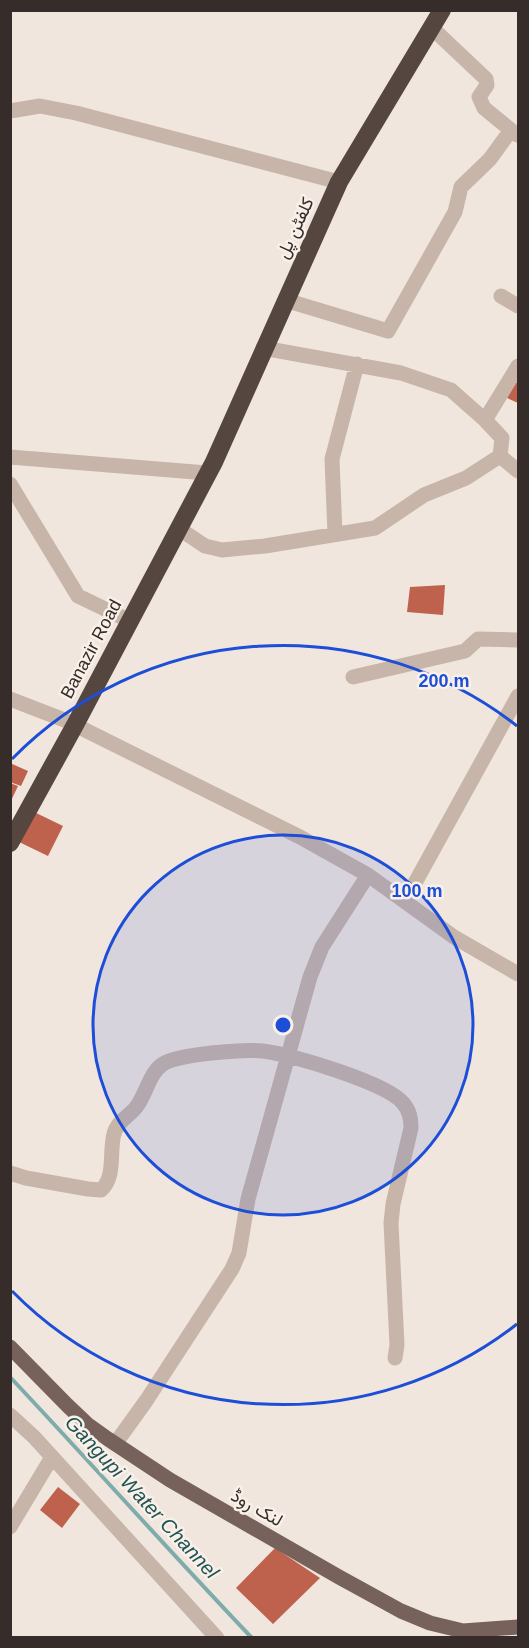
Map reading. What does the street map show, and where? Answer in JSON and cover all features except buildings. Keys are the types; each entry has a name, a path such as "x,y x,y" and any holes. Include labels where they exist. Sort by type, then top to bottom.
{"highway":[{"name":"کلفٹن پل","path":"207,472 214,462 339,182 442,10"},
{"name":"Banazir Road","path":"10,843 75,725 207,472"}],"main road":[{"name":"لنک روڈ","path":"10,1347 80,1418 115,1444 170,1480 401,1611 430,1623 463,1630 519,1627"}],"street":[{"path":"285,300 388,331 455,212 461,187 515,133 484,108 479,97 487,85 486,78 432,28"},
{"path":"10,111 40,106 76,113 339,182"},
{"path":"501,296 519,306"},
{"path":"263,348 401,373 451,390 502,438 500,456"},
{"path":"335,534 332,459 357,364"},
{"path":"485,420 519,366"},
{"path":"178,528 205,546 222,550 265,546 375,528 424,495 466,478 500,456"},
{"path":"500,456 519,471"},
{"path":"10,457 207,472"},
{"path":"10,484 78,596 130,621"},
{"path":"353,677 465,651 478,639 519,640"},
{"path":"405,900 519,696"},
{"path":"10,699 75,725 300,837 368,875 454,937 516,967"},
{"path":"115,1444 146,1401 232,1269 239,1253 248,1200 310,978 322,947 368,875"},
{"path":"10,1173 26,1178 101,1190 110,1175 114,1134 117,1127 138,1106 157,1069 164,1063 177,1059 240,1051 261,1051 287,1056 364,1081 389,1093 402,1101 411,1118 411,1128 393,1204 391,1223 397,1345 395,1358"},
{"path":"10,1415 52,1457 217,1638"},
{"path":"10,1527 52,1457"}],"waterway":[{"name":"Gangupi Water Channel","path":"10,1377 252,1638"}]}
